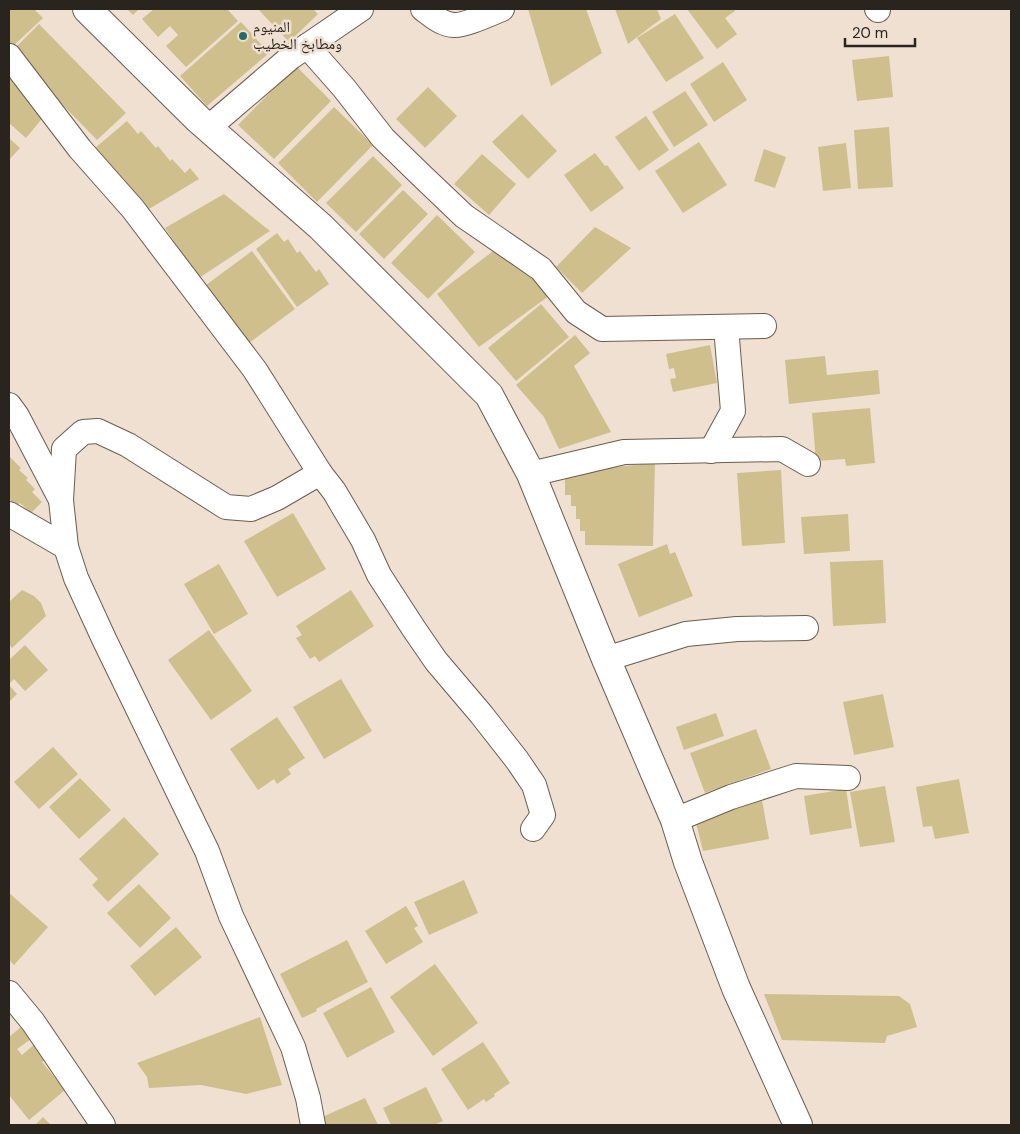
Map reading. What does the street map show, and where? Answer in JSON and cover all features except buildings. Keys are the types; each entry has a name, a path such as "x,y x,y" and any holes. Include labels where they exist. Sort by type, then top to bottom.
{"main road":[{"path":"87,9 208,128 321,227 488,395 531,474 606,659 675,820 688,862 736,988 798,1125"}],"street":[{"path":"208,128 291,57 361,9"},
{"path":"422,9 442,22 454,26 502,9"},
{"path":"308,46 383,138 464,216 541,269 576,312 602,329 764,326"},
{"path":"9,56 80,149 134,209 255,370 334,492 363,540 379,575 430,653 517,760 534,785 543,815 534,829"},
{"path":"710,451 733,411 726,327"},
{"path":"9,405 17,416 61,500"},
{"path":"313,1125 308,1098 293,1048 231,916 208,851 76,578 66,548 61,500 64,449 83,432 98,431 128,445 226,507 251,509 277,498 320,473"},
{"path":"531,474 624,452 782,449 808,464"},
{"path":"9,514 66,548"},
{"path":"606,659 686,634 737,629 806,628"},
{"path":"675,820 731,797 796,776 848,778"},
{"path":"9,993 33,1022 103,1125"}],"place":[{"name":"المنيوم ومطابخ الخطيب","path":"243,36"}]}
